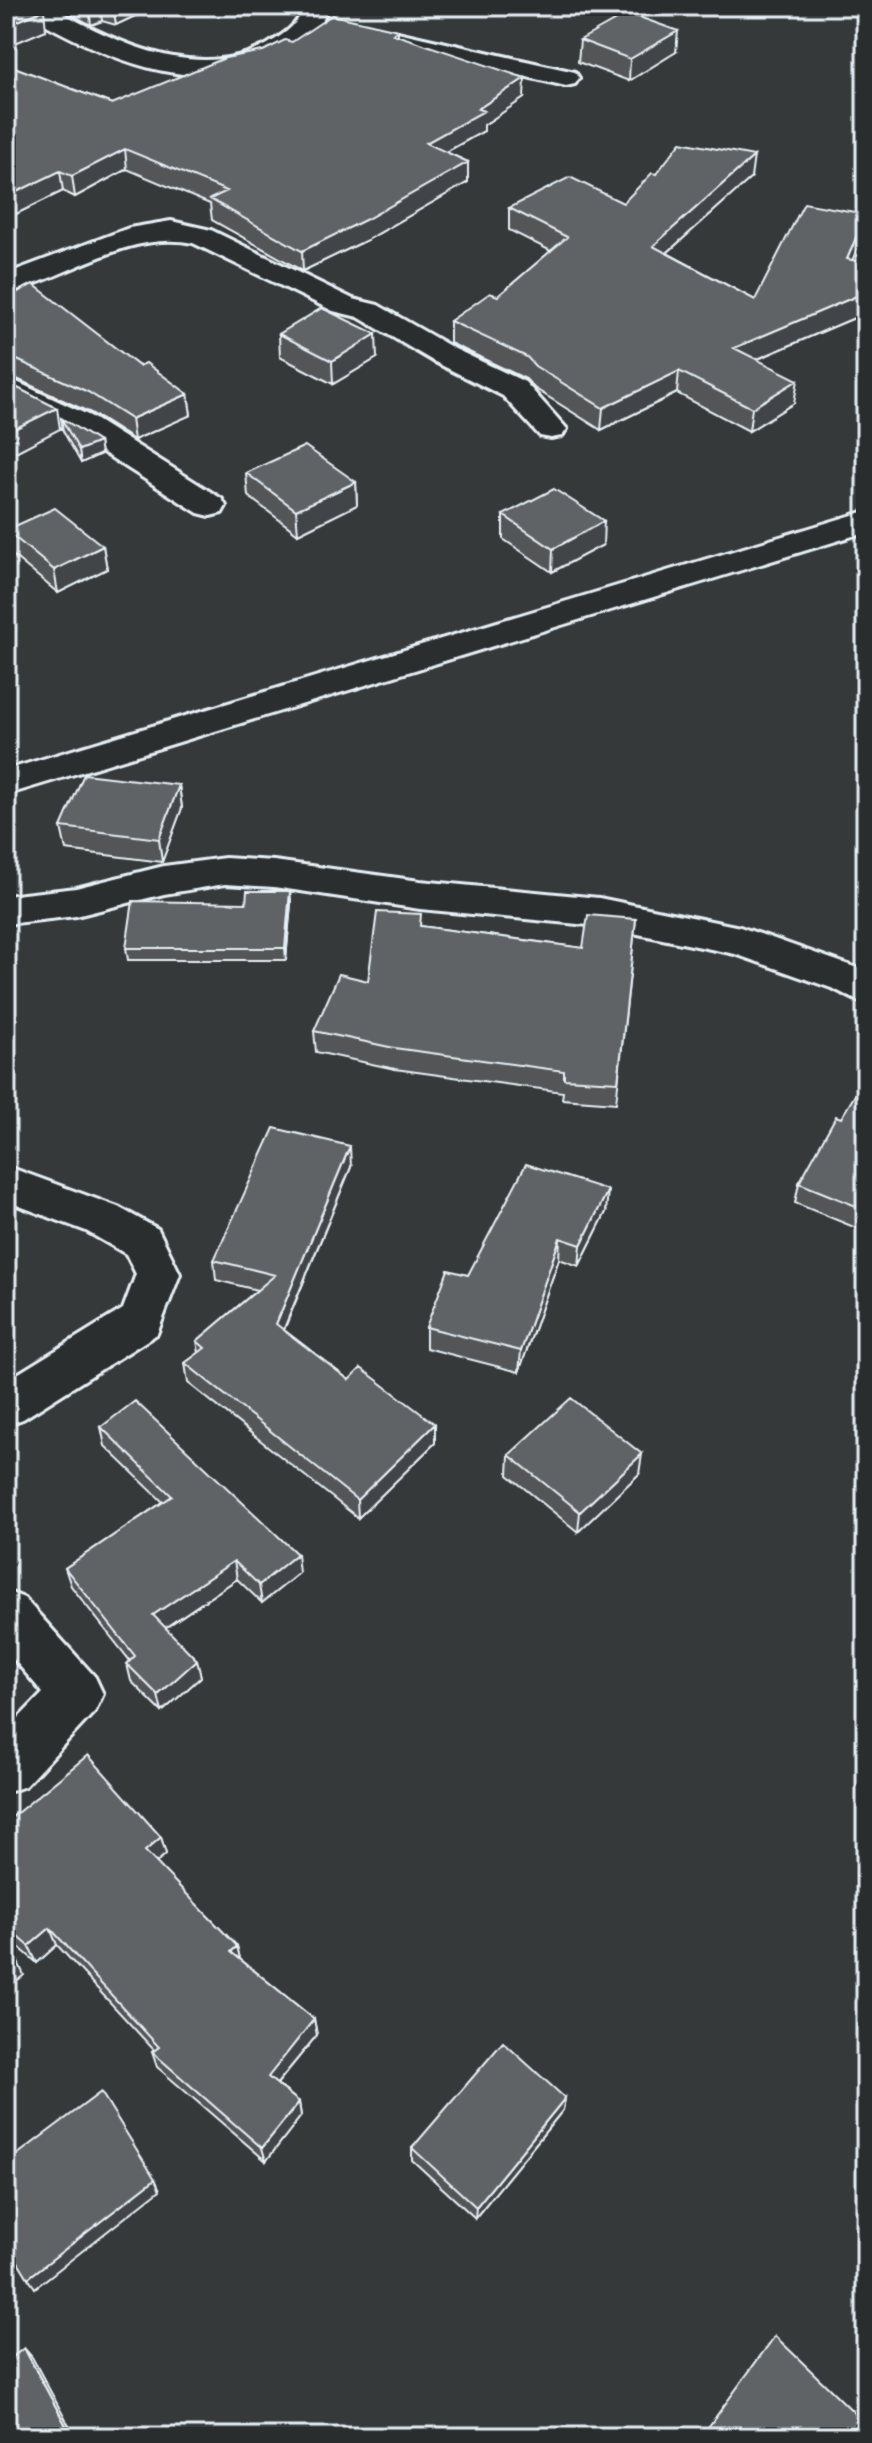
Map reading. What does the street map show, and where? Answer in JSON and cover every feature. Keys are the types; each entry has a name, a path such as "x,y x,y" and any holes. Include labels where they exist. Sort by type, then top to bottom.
{"main road":[{"path":"31,6 61,24 134,53 187,68 227,68 264,58 321,18"},
{"path":"371,32 495,64 566,78"},
{"path":"6,284 139,234 171,230 201,236 260,262 343,305 368,311 444,355 514,389 551,429"},
{"path":"6,386 79,423 210,506"},
{"path":"6,783 866,521"},
{"path":"6,910 76,902 164,880 225,871 274,874 420,895 599,912 740,941 848,979 866,990"},
{"path":"6,1183 102,1219 142,1242 158,1274 141,1321 6,1405"},
{"path":"6,1614 77,1694 6,1768"}],"building":[{"path":"6,6 37,6 44,10 6,26"},
{"path":"628,13 678,31 630,59 580,40"},
{"path":"332,15 398,30 393,34 525,78 478,109 484,111 426,143 468,162 367,219 302,251 210,199 227,191 125,149 72,176 60,171 6,197 6,64 112,104 225,58 263,51 285,40 292,42"},
{"path":"681,142 754,156 653,246 755,300 804,203 866,214 847,259 866,263 866,292 734,348 798,380 752,408 679,371 603,408 535,366 527,357 450,321 490,293 498,296 567,237 509,208 570,177 623,203 652,173 656,174"},
{"path":"33,284 139,366 146,363 188,394 131,419 88,392 6,355 6,328 12,326 6,322 6,298"},
{"path":"322,308 376,334 332,361 279,334"},
{"path":"6,382 57,408 6,433"},
{"path":"61,418 99,442 79,450"},
{"path":"305,446 356,482 296,510 246,473"},
{"path":"554,489 604,521 553,549 503,515"},
{"path":"55,508 103,546 54,570 6,530"},
{"path":"84,774 179,785 159,839 61,827"},
{"path":"247,891 290,891 285,948 126,948 133,901 246,903"},
{"path":"377,912 421,914 420,926 583,948 588,915 636,919 618,1082 564,1079 564,1071 394,1048 314,1031 339,974 368,981"},
{"path":"861,1085 866,1087 866,1210 799,1183 836,1116 841,1118"},
{"path":"274,1128 350,1146 276,1324 349,1380 361,1368 435,1424 357,1500 185,1363 205,1348 197,1341 275,1275 214,1260"},
{"path":"526,1164 608,1190 581,1245 560,1238 521,1351 426,1327 448,1270 468,1275"},
{"path":"571,1398 642,1454 580,1512 509,1455"},
{"path":"135,1401 297,1554 259,1585 234,1561 153,1615 197,1660 158,1695 127,1664 135,1656 65,1568 172,1496 101,1427"},
{"path":"88,1755 161,1837 145,1851 237,1946 231,1952 314,2019 268,2077 299,2102 262,2148 152,2052 159,2047 50,1928 29,1946 6,1926 6,1822"},
{"path":"6,1943 16,1958 6,1967"},
{"path":"503,2042 565,2098 476,2207 412,2148"},
{"path":"101,2092 155,2179 28,2278 6,2242 6,2163"},
{"path":"775,2336 866,2424 864,2437 701,2437"},
{"path":"24,2348 72,2437 6,2437 6,2362"}]}
